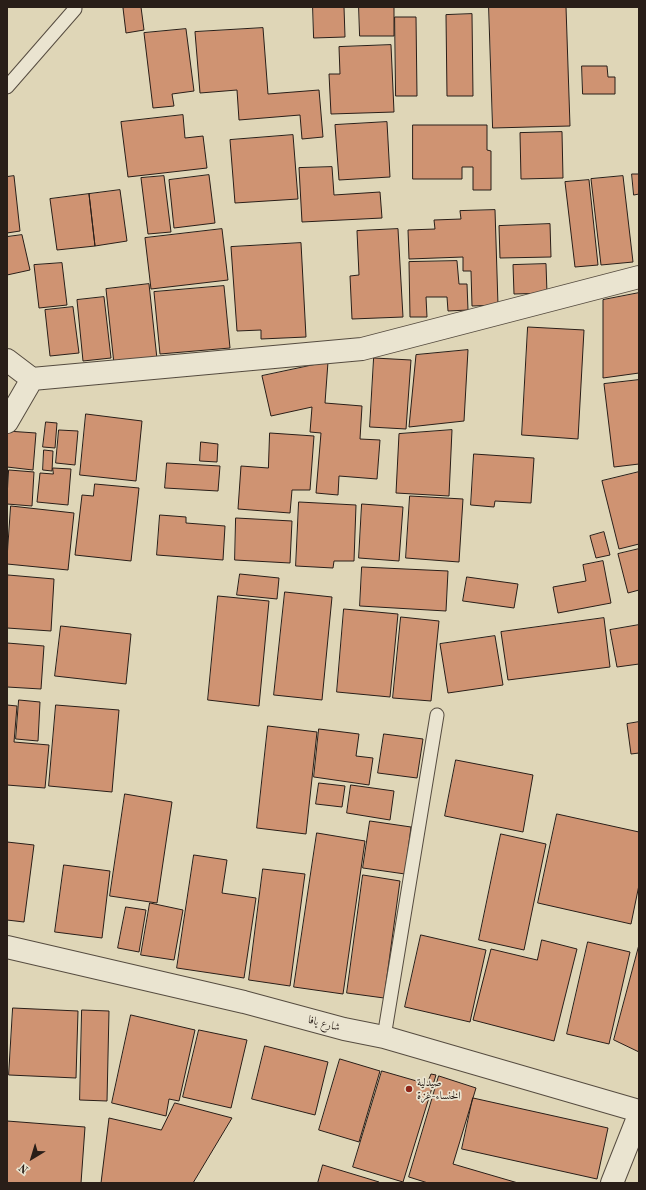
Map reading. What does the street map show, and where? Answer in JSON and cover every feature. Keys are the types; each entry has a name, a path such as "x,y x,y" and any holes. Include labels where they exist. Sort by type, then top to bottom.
{"street":[{"path":"7,360 32,379 362,349 639,277"},
{"path":"7,422 32,379"},
{"name":"شارع يافا","path":"7,947 244,1002 344,1029 384,1037 639,1111"},
{"path":"612,1183 639,1115"}],"lane":[{"path":"7,87 75,9"},
{"path":"384,1037 437,715"}],"building":[{"path":"141,7 144,30 126,33 123,8"},
{"path":"313,7 344,7 345,37 314,38"},
{"path":"359,7 394,7 394,36 360,36"},
{"path":"489,7 566,7 570,126 493,128"},
{"path":"472,14 473,96 447,96 446,15"},
{"path":"395,17 416,17 417,96 396,96"},
{"path":"263,28 268,94 319,90 323,137 302,139 300,115 239,120 237,90 200,93 195,32"},
{"path":"186,29 194,91 172,94 174,106 153,108 144,33"},
{"path":"391,45 394,112 331,114 329,74 340,74 339,47"},
{"path":"582,66 607,66 608,77 615,77 615,94 583,94"},
{"path":"183,115 185,138 203,136 207,168 128,177 121,122"},
{"path":"387,122 390,177 339,180 335,125"},
{"path":"413,125 487,125 487,150 491,151 491,190 473,190 473,167 462,167 462,179 413,179"},
{"path":"562,132 563,178 521,179 520,133"},
{"path":"293,135 298,199 235,203 230,140"},
{"path":"332,167 334,195 380,192 382,218 302,222 299,168"},
{"path":"632,174 639,174 639,194 634,195"},
{"path":"209,175 215,223 174,228 169,180"},
{"path":"14,176 20,231 7,233 7,177"},
{"path":"164,176 171,232 148,234 141,178"},
{"path":"623,176 633,262 601,265 591,179"},
{"path":"589,180 598,265 575,267 565,182"},
{"path":"120,190 127,241 95,246 89,194"},
{"path":"89,194 95,246 57,250 50,199"},
{"path":"495,210 498,305 472,306 471,271 463,271 463,257 409,259 408,230 435,229 434,220 461,219 460,211"},
{"path":"550,224 551,257 500,258 499,226"},
{"path":"222,229 228,280 151,289 145,238"},
{"path":"398,229 403,317 352,319 350,276 359,275 357,231"},
{"path":"22,235 30,270 7,275 7,237"},
{"path":"301,243 306,337 261,339 261,330 237,331 231,247"},
{"path":"457,261 459,284 467,284 468,310 448,311 447,297 426,297 427,317 410,317 409,262"},
{"path":"62,263 67,305 39,308 34,265"},
{"path":"546,264 547,293 514,294 513,265"},
{"path":"149,284 157,359 114,364 106,289"},
{"path":"224,286 230,348 160,354 154,292"},
{"path":"639,293 639,373 603,378 603,300"},
{"path":"104,297 111,358 83,361 77,300"},
{"path":"73,307 79,353 50,356 45,310"},
{"path":"528,327 584,330 578,439 522,435"},
{"path":"468,350 464,421 409,427 416,355"},
{"path":"374,358 411,360 406,429 370,427"},
{"path":"328,362 325,403 362,406 360,439 380,440 377,479 339,476 338,495 316,493 321,433 310,432 312,407 271,416 262,376"},
{"path":"639,380 639,464 614,467 604,384"},
{"path":"86,414 142,421 136,481 80,475"},
{"path":"46,422 57,423 55,448 43,447"},
{"path":"59,430 78,431 75,465 56,463"},
{"path":"452,430 449,496 396,493 399,434"},
{"path":"7,431 36,433 33,470 7,467"},
{"path":"270,433 314,436 310,490 292,490 290,513 238,509 241,466 268,468"},
{"path":"201,442 218,444 217,462 200,461"},
{"path":"44,450 53,451 52,471 43,470"},
{"path":"474,454 534,458 531,503 495,501 494,507 471,505"},
{"path":"167,463 220,466 218,491 165,488"},
{"path":"53,468 71,469 68,505 37,502 40,473 53,474"},
{"path":"9,470 34,472 32,506 7,504"},
{"path":"639,472 639,544 619,549 602,481"},
{"path":"95,484 139,488 131,561 75,555 82,495 93,496"},
{"path":"410,496 463,499 459,562 406,558"},
{"path":"299,502 356,505 354,561 334,561 333,568 296,566"},
{"path":"362,504 403,507 399,561 359,558"},
{"path":"11,506 74,513 68,570 7,564"},
{"path":"160,515 186,517 186,523 225,526 223,560 157,555"},
{"path":"236,518 292,521 290,563 235,560"},
{"path":"604,532 610,555 596,558 590,536"},
{"path":"639,549 639,590 628,593 618,554"},
{"path":"603,561 611,603 558,613 553,587 586,581 583,565"},
{"path":"362,567 448,571 446,611 360,606"},
{"path":"240,574 279,578 277,599 237,595"},
{"path":"8,575 54,579 51,631 7,628"},
{"path":"467,577 518,584 514,608 463,601"},
{"path":"285,592 332,597 322,700 274,695"},
{"path":"218,596 269,601 259,706 208,700"},
{"path":"344,609 398,614 390,697 337,692"},
{"path":"401,617 439,621 431,701 393,698"},
{"path":"604,618 610,667 508,680 501,632"},
{"path":"639,625 639,664 617,667 610,630"},
{"path":"61,626 131,634 126,684 55,676"},
{"path":"495,636 503,685 448,693 440,644"},
{"path":"7,643 44,646 41,689 7,687"},
{"path":"19,700 40,702 38,741 16,739"},
{"path":"7,705 17,706 14,742 49,745 45,788 7,785"},
{"path":"56,705 119,710 112,792 49,786"},
{"path":"639,722 639,753 631,754 627,724"},
{"path":"268,726 317,732 306,834 257,828"},
{"path":"319,729 359,734 356,756 373,758 369,785 314,777"},
{"path":"384,734 423,739 417,778 378,773"},
{"path":"456,760 533,775 523,832 445,816"},
{"path":"319,783 345,786 342,807 316,804"},
{"path":"351,785 394,791 390,820 347,813"},
{"path":"125,794 172,802 157,903 110,896"},
{"path":"557,814 639,832 639,885 631,924 538,903"},
{"path":"370,821 411,827 405,874 363,868"},
{"path":"317,833 365,841 343,994 294,987"},
{"path":"501,834 546,844 524,950 479,940"},
{"path":"7,842 34,845 24,922 7,920"},
{"path":"194,855 227,860 222,893 256,898 244,978 177,968"},
{"path":"64,865 110,871 102,938 55,932"},
{"path":"263,869 305,874 290,986 249,980"},
{"path":"363,875 400,881 384,998 347,993"},
{"path":"150,903 183,910 174,960 141,955"},
{"path":"126,907 146,910 139,952 118,948"},
{"path":"421,935 486,950 470,1022 405,1007"},
{"path":"542,940 577,949 554,1041 473,1020 491,949 537,960"},
{"path":"588,942 630,952 609,1044 567,1034"},
{"path":"639,945 639,1052 614,1040"},
{"path":"13,1008 78,1011 76,1078 9,1075"},
{"path":"82,1010 109,1011 107,1101 80,1100"},
{"path":"131,1015 195,1030 179,1101 169,1099 166,1116 112,1103"},
{"path":"199,1030 247,1040 231,1108 183,1097"},
{"path":"265,1046 328,1062 315,1115 252,1099"},
{"path":"340,1059 380,1071 359,1142 319,1130"},
{"path":"382,1071 427,1084 431,1074 436,1075 403,1182 353,1167"},
{"path":"439,1076 476,1088 453,1164 518,1183 428,1183 409,1177"},
{"path":"473,1098 608,1128 597,1179 462,1149"},
{"path":"175,1103 232,1118 193,1183 101,1183 109,1118 161,1130"},
{"path":"7,1121 85,1127 81,1183 7,1183"},
{"path":"323,1165 379,1182 379,1183 318,1183"}],"place":[{"name":"صيدلية الخنساء-غزة","path":"409,1089"}]}
